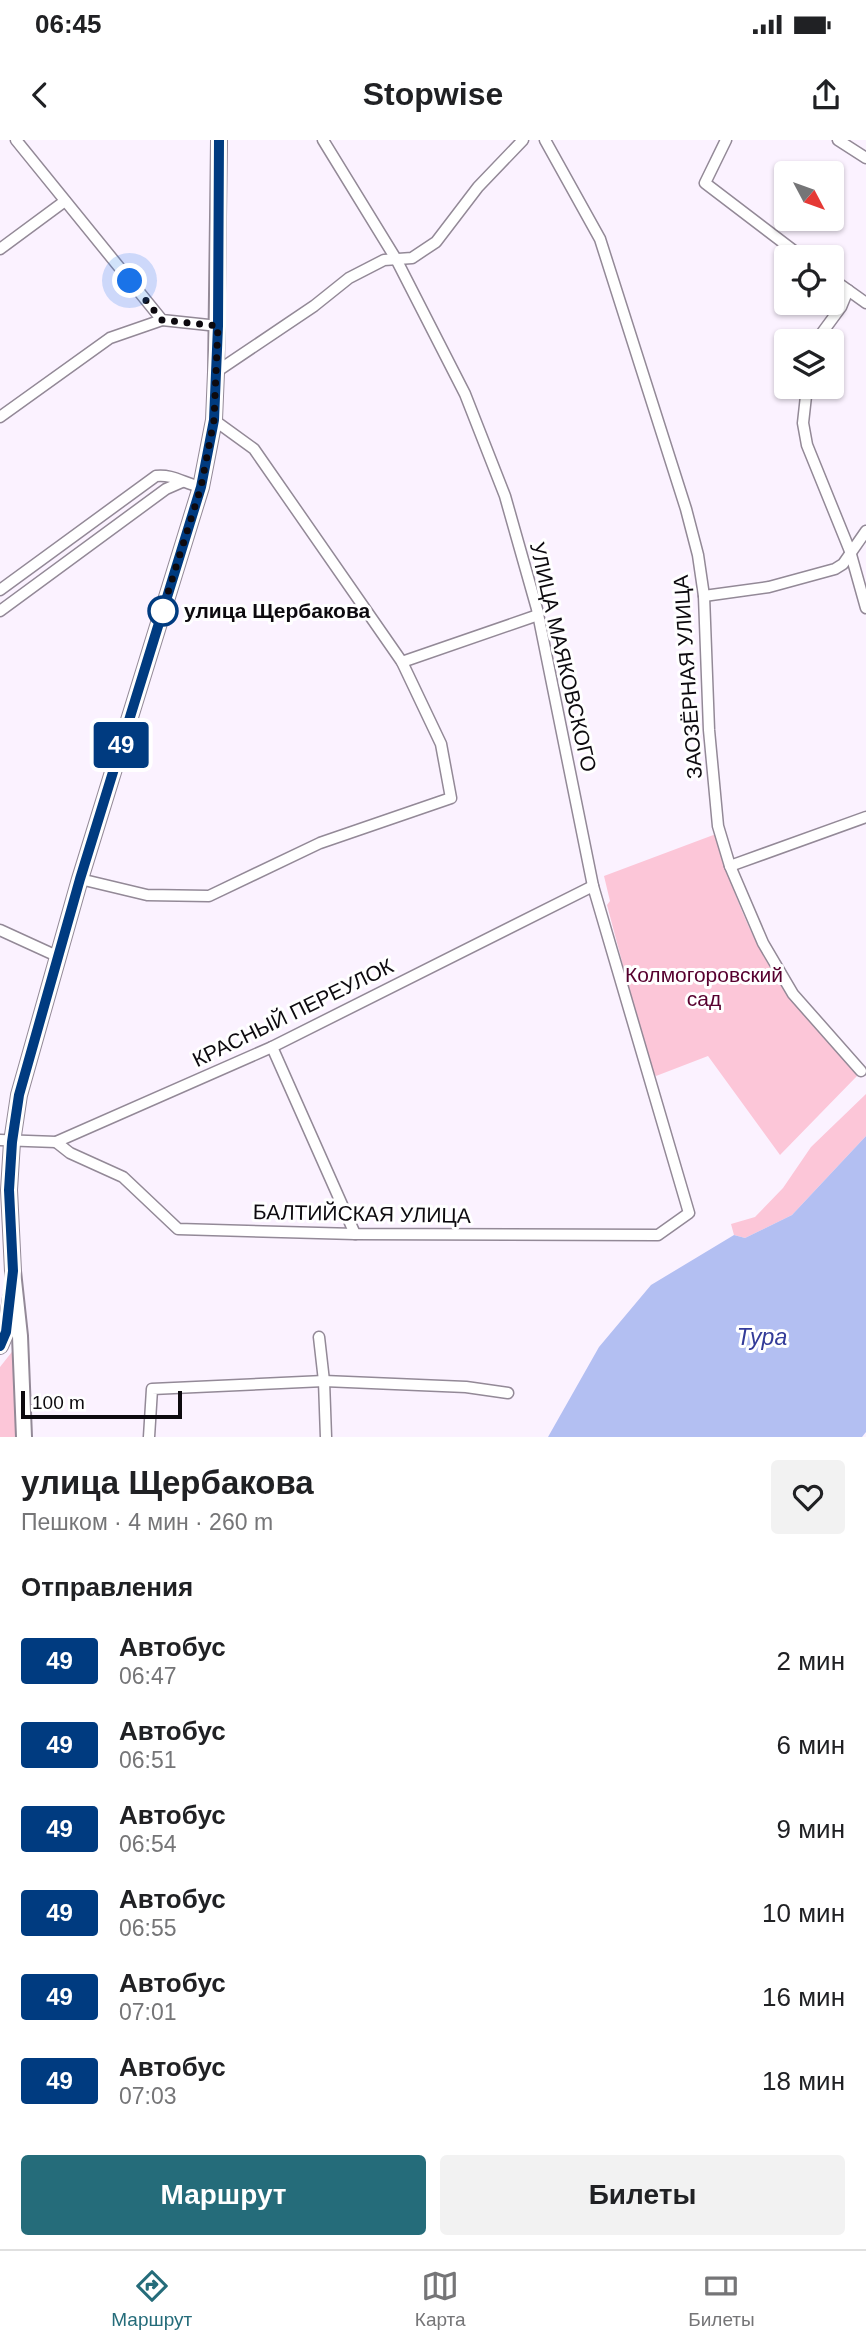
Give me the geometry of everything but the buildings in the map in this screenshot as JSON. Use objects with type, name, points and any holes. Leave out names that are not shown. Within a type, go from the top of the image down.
[{"type":"street","points":[[16,140],[162,320]]},
{"type":"street","points":[[24,1437],[19,1315],[13,1271],[6,1141],[80,879],[201,487],[214,420],[218,326],[219,140]]},
{"type":"street","name":"УЛИЦА МАЯКОВСКОГО","points":[[323,140],[396,259],[470,407],[505,496],[538,615],[593,886],[689,1213]]},
{"type":"street","points":[[216,372],[314,306],[349,278],[384,260],[412,258],[436,242],[478,187],[523,140]]},
{"type":"street","name":"ЗАОЗЁРНАЯ УЛИЦА","points":[[545,140],[600,239],[686,509],[698,555],[704,596],[710,744],[718,826],[730,866],[763,943],[793,994],[861,1072]]},
{"type":"street","points":[[726,140],[705,183],[786,245]]},
{"type":"street","points":[[838,140],[866,158]]},
{"type":"street","points":[[0,249],[65,201]]},
{"type":"street","points":[[844,287],[866,303]]},
{"type":"street","points":[[825,329],[841,307],[848,290]]},
{"type":"street","points":[[0,417],[110,338],[162,320],[218,326]]},
{"type":"street","points":[[806,399],[803,423],[807,445],[850,551],[866,608]]},
{"type":"street","points":[[80,879],[147,895],[209,896],[320,843],[451,798],[440,744],[402,662],[254,449],[214,420]]},
{"type":"street","points":[[0,590],[156,476],[168,474],[182,482],[201,487]]},
{"type":"street","points":[[0,611],[166,489],[182,482]]},
{"type":"street","points":[[704,596],[769,587],[822,574],[843,564],[866,531]]},
{"type":"street","points":[[402,662],[538,615]]},
{"type":"street","points":[[730,866],[866,817]]},
{"type":"street","name":"КРАСНЫЙ ПЕРЕУЛОК","points":[[6,1141],[56,1142],[272,1047],[593,886]]},
{"type":"street","points":[[0,930],[59,957]]},
{"type":"street","points":[[272,1047],[355,1234]]},
{"type":"street","name":"БАЛТИЙСКАЯ УЛИЦА","points":[[56,1142],[70,1153],[123,1177],[178,1229],[355,1234],[658,1235],[689,1213]]},
{"type":"street","points":[[0,1346],[6,1332],[13,1271]]},
{"type":"street","points":[[319,1337],[326,1437]]},
{"type":"street","points":[[149,1437],[152,1389],[324,1381],[466,1387],[508,1393]]},
{"type":"green space","name":"Колмогоровский сад","points":[[716,834],[737,898],[766,960],[791,998],[857,1076],[780,1155],[708,1056],[656,1076],[650,1067],[607,905],[610,901],[604,876]]},
{"type":"green space","points":[[866,1094],[866,1136],[792,1215],[745,1238],[734,1235],[731,1224],[755,1217],[783,1188],[811,1147]]},
{"type":"green space","points":[[15,1348],[19,1437],[0,1437],[0,1367]]},
{"type":"water","name":"Тура","points":[[866,1136],[866,1432],[862,1437],[548,1437],[599,1347],[651,1285],[734,1235],[745,1238],[792,1215]]},
{"type":"bus line","name":"49","points":[[0,1346],[6,1332],[13,1271],[9,1190],[19,1095],[80,879],[201,487],[214,420],[218,326],[219,140]]},
{"type":"place","name":"улица Щербакова","points":[[163,611]]},
{"type":"route","points":[[130,281],[162,320],[218,326],[214,420],[201,487],[160,618],[163,611]]}]
